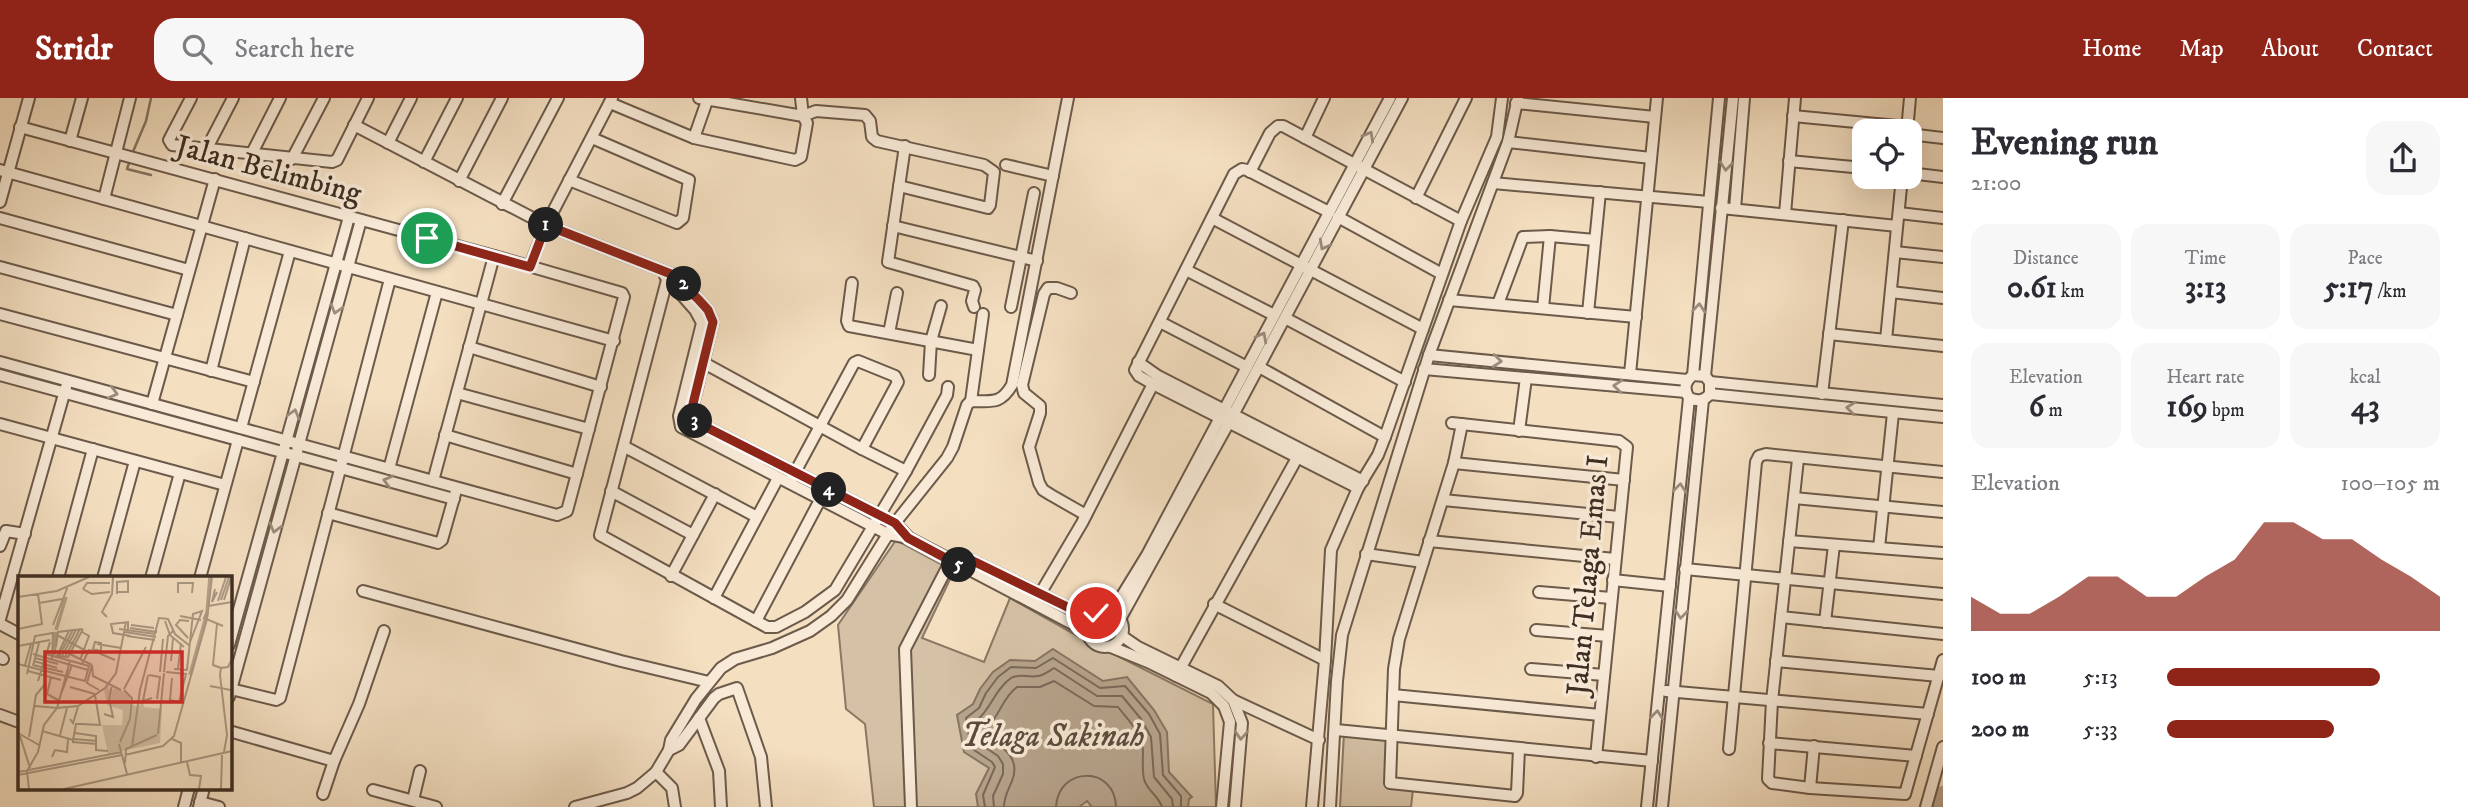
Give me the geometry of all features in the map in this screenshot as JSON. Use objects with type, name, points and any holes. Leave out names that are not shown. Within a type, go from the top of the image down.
[{"type":"street","points":[[0,202],[4,171],[29,98]]},
{"type":"street","points":[[70,141],[82,98]]},
{"type":"street","points":[[104,199],[130,98]]},
{"type":"street","points":[[191,98],[170,142],[172,145],[334,162],[368,98]]},
{"type":"street","points":[[206,150],[233,98]]},
{"type":"street","points":[[250,155],[280,98]]},
{"type":"street","points":[[292,159],[324,98]]},
{"type":"street","points":[[388,143],[411,98]]},
{"type":"street","points":[[424,162],[457,98]]},
{"type":"street","points":[[459,181],[502,98]]},
{"type":"street","points":[[502,204],[558,98]]},
{"type":"street","points":[[530,267],[546,225],[611,100],[694,138],[798,160],[801,158],[807,123],[803,116],[801,98]]},
{"type":"street","points":[[971,401],[997,401],[1012,385],[1068,98]]},
{"type":"street","points":[[1304,138],[1324,98]]},
{"type":"street","points":[[1116,616],[1306,267],[1390,98]]},
{"type":"street","points":[[1358,167],[1402,98]]},
{"type":"street","points":[[1416,198],[1466,98]]},
{"type":"street","points":[[1312,807],[1325,660],[1331,550],[1385,437],[1461,221],[1497,137],[1502,98]]},
{"type":"street","points":[[1630,374],[1657,98]]},
{"type":"street","points":[[1662,807],[1685,569],[1706,397],[1699,378],[1718,98]]},
{"type":"street","points":[[1647,807],[1687,395],[1699,378],[1732,98]]},
{"type":"street","points":[[1735,209],[1744,98]]},
{"type":"street","points":[[1785,214],[1794,98]]},
{"type":"street","points":[[1909,119],[1910,98]]},
{"type":"street","points":[[694,138],[705,99],[803,116],[816,111],[865,115],[870,121],[872,137],[877,141],[990,167],[994,172],[990,206],[986,208],[899,186]]},
{"type":"street","points":[[1331,807],[1338,664],[1342,635],[1424,369],[1508,142],[1517,101],[1655,117]]},
{"type":"street","points":[[1793,116],[1852,124]]},
{"type":"street","points":[[354,125],[502,204],[667,276],[713,322],[691,412],[692,420],[895,523],[908,538]]},
{"type":"street","points":[[1250,172],[1274,128],[1283,126],[1461,221]]},
{"type":"street","name":"Jalan Belimbing","points":[[20,127],[622,293],[624,296],[614,341]]},
{"type":"street","points":[[1922,134],[1943,138]]},
{"type":"street","points":[[569,180],[677,223],[683,218],[690,180],[592,138]]},
{"type":"street","points":[[1508,142],[1651,158]]},
{"type":"street","points":[[575,807],[627,793],[656,772],[675,733],[721,668],[735,659],[810,631],[831,616],[847,600],[895,523],[953,447],[963,411],[971,401],[978,350],[979,311],[972,301],[975,290],[973,286],[888,262],[905,146]]},
{"type":"street","points":[[1789,161],[1852,168]]},
{"type":"street","points":[[1006,165],[1053,176]]},
{"type":"street","points":[[1361,484],[1153,384],[1137,374],[1135,370],[1138,362],[1234,174],[1241,169],[1442,274]]},
{"type":"street","points":[[0,374],[340,468],[557,515],[567,511],[614,341],[4,171]]},
{"type":"street","points":[[1922,175],[1943,177]]},
{"type":"street","points":[[152,404],[215,179]]},
{"type":"street","points":[[1493,183],[1709,202]]},
{"type":"street","points":[[1886,340],[1901,189]]},
{"type":"street","points":[[1588,313],[1600,192]]},
{"type":"street","points":[[1011,307],[1034,193]]},
{"type":"street","points":[[1721,208],[1897,226]]},
{"type":"street","points":[[1899,213],[1943,218]]},
{"type":"street","points":[[0,218],[189,270]]},
{"type":"street","points":[[231,638],[336,264],[355,218]]},
{"type":"street","points":[[231,689],[348,267],[355,218]]},
{"type":"street","points":[[1212,218],[1423,329]]},
{"type":"street","points":[[1822,394],[1843,220]]},
{"type":"street","points":[[893,226],[1037,261]]},
{"type":"street","points":[[1498,304],[1523,237],[1550,236],[1595,240]]},
{"type":"street","points":[[1543,308],[1550,236]]},
{"type":"street","points":[[211,371],[245,238]]},
{"type":"street","points":[[241,428],[290,251]]},
{"type":"street","points":[[1895,252],[1943,257]]},
{"type":"street","points":[[433,481],[494,256]]},
{"type":"street","points":[[0,267],[177,315]]},
{"type":"street","points":[[1186,270],[1405,382]]},
{"type":"street","points":[[667,276],[625,447],[600,535],[767,627],[776,628],[805,612],[839,584],[906,471],[947,395],[948,387]]},
{"type":"street","points":[[231,693],[276,700],[280,698],[390,279]]},
{"type":"street","points":[[852,283],[847,324],[978,350]]},
{"type":"street","points":[[1071,292],[1057,288],[1048,289],[1044,294],[1022,385],[1024,393],[1040,406],[1029,447],[1039,483],[1043,490],[1086,515]]},
{"type":"street","points":[[389,469],[437,292]]},
{"type":"street","points":[[889,333],[897,292]]},
{"type":"street","points":[[1891,292],[1943,298]]},
{"type":"street","points":[[1449,300],[1636,317]]},
{"type":"street","points":[[929,375],[931,341],[941,306]]},
{"type":"street","points":[[699,307],[701,327],[679,416],[681,427],[888,534],[908,538],[1086,631]]},
{"type":"street","points":[[0,314],[254,382]]},
{"type":"street","points":[[1160,322],[1253,367],[1385,437]]},
{"type":"street","points":[[1829,334],[1943,346]]},
{"type":"street","points":[[469,347],[601,387]]},
{"type":"street","points":[[1429,355],[1699,378],[1822,394],[1943,405]]},
{"type":"street","points":[[714,598],[757,517],[783,481],[795,472],[853,363],[863,361],[895,376],[898,382],[862,449]]},
{"type":"street","points":[[0,362],[433,481],[455,494]]},
{"type":"street","points":[[1138,362],[1297,458],[1361,484]]},
{"type":"street","points":[[704,363],[906,471]]},
{"type":"street","points":[[1424,369],[1687,395],[1696,401],[1706,397],[1943,417]]},
{"type":"street","points":[[1519,431],[1526,378]]},
{"type":"street","points":[[18,633],[0,621],[68,381]]},
{"type":"street","points":[[1040,594],[1086,515],[1153,384]]},
{"type":"street","points":[[457,393],[589,429]]},
{"type":"street","points":[[1880,548],[1893,412]]},
{"type":"street","name":"Jalan Telaga Emas I","points":[[1454,463],[1457,423],[1626,444],[1628,450],[1596,757]]},
{"type":"street","points":[[0,424],[225,485]]},
{"type":"street","points":[[445,435],[577,474]]},
{"type":"street","points":[[201,576],[238,440]]},
{"type":"street","points":[[625,447],[757,517]]},
{"type":"street","points":[[59,576],[93,449]]},
{"type":"street","points":[[1729,749],[1757,459],[1763,454],[1943,472]]},
{"type":"street","points":[[1178,672],[1297,458]]},
{"type":"street","points":[[1798,459],[1772,701],[1768,779],[1772,783],[1810,788],[1905,794],[1943,660]]},
{"type":"street","points":[[104,576],[135,461]]},
{"type":"street","points":[[1519,749],[1515,796],[1393,784],[1390,779],[1394,669],[1399,639],[1454,463],[1624,480]]},
{"type":"street","points":[[152,576],[180,473]]},
{"type":"street","points":[[611,491],[693,535]]},
{"type":"street","points":[[328,513],[438,544],[442,540],[455,494]]},
{"type":"street","points":[[671,576],[715,494]]},
{"type":"street","points":[[1794,498],[1943,512]]},
{"type":"street","points":[[756,621],[820,500]]},
{"type":"street","points":[[1443,500],[1619,517]]},
{"type":"street","points":[[0,544],[6,531],[25,534]]},
{"type":"street","points":[[1429,541],[1615,559]]},
{"type":"street","points":[[1789,541],[1943,553]]},
{"type":"street","points":[[1825,622],[1834,545]]},
{"type":"street","points":[[1366,554],[1423,562]]},
{"type":"street","points":[[911,807],[905,649],[951,560]]},
{"type":"street","points":[[966,569],[971,560],[1090,618]]},
{"type":"street","points":[[1685,569],[1943,594]]},
{"type":"street","points":[[1613,580],[1670,586]]},
{"type":"street","points":[[363,591],[709,682]]},
{"type":"street","points":[[1539,592],[1611,598]]},
{"type":"street","points":[[1214,604],[1325,660]]},
{"type":"street","points":[[1111,647],[1122,636],[1123,624],[1116,616],[1100,612],[1090,618],[1086,631],[1097,646],[1111,647],[1218,686],[1242,723],[1235,807]]},
{"type":"street","points":[[1781,617],[1943,634]]},
{"type":"street","points":[[1536,630],[1608,636]]},
{"type":"street","points":[[323,794],[359,704],[384,631]]},
{"type":"street","points":[[1122,636],[1178,672]]},
{"type":"street","points":[[1776,661],[1939,676]]},
{"type":"street","points":[[1531,669],[1604,675]]},
{"type":"street","points":[[669,750],[679,745],[719,694],[734,688],[739,690],[761,757],[766,807]]},
{"type":"street","points":[[1659,691],[1928,714]]},
{"type":"street","points":[[1393,695],[1600,715]]},
{"type":"street","points":[[1229,703],[1319,740]]},
{"type":"street","points":[[1222,807],[1230,722],[1229,703]]},
{"type":"street","points":[[0,715],[18,722]]},
{"type":"street","points":[[699,718],[719,771],[721,807]]},
{"type":"street","points":[[1336,730],[1652,761]]},
{"type":"street","points":[[231,733],[334,761]]},
{"type":"street","points":[[1769,743],[1916,756]]},
{"type":"street","points":[[1810,788],[1814,746]]},
{"type":"street","points":[[1926,807],[1943,747]]},
{"type":"street","points":[[413,800],[421,771]]},
{"type":"street","points":[[656,772],[672,788],[675,807]]},
{"type":"street","points":[[184,807],[188,790]]},
{"type":"street","points":[[373,790],[436,807]]},
{"type":"street","points":[[200,805],[219,807]]},
{"type":"shaded area","points":[[896,540],[954,571],[922,638],[984,662],[1010,598],[1076,635],[1213,704],[1216,807],[874,807],[865,724],[846,709],[838,625]]},
{"type":"shaded area","points":[[1344,733],[1391,740],[1386,786],[1413,789],[1411,807],[1340,807]]},
{"type":"water","name":"Telaga Sakinah","points":[[1053,649],[1103,681],[1127,677],[1154,710],[1167,732],[1169,772],[1192,797],[1188,807],[1092,807],[1087,801],[1079,807],[978,807],[976,794],[989,768],[964,752],[957,715],[973,704],[993,672],[1010,660],[1035,661]]},
{"type":"waterway","points":[[132,154],[146,121],[151,98]]},
{"type":"waterway","points":[[130,160],[127,169],[151,175]]},
{"type":"waterway","points":[[1940,807],[1943,795]]},
{"type":"route","points":[[427,238],[530,267],[546,225],[671,274],[708,310],[713,322],[691,412],[692,420],[895,523],[908,538],[966,569],[971,560],[1090,618],[1096,613]]}]
